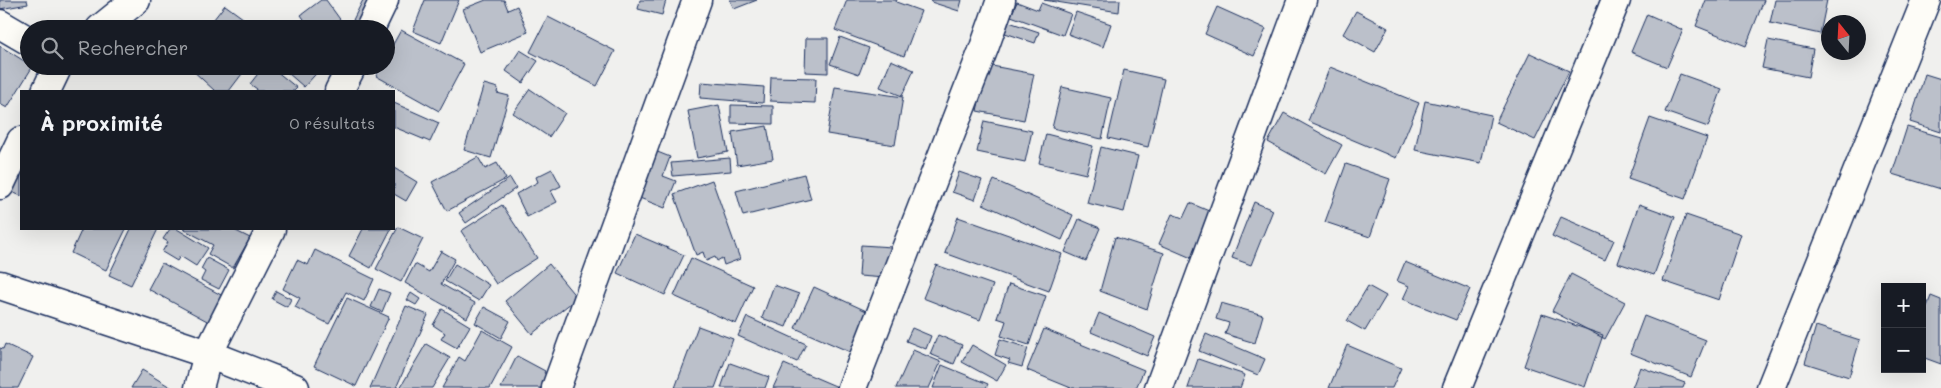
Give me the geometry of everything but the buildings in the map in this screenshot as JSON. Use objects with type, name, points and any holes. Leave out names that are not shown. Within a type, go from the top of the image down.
[{"type":"street","points":[[111,20],[136,0]]},
{"type":"street","points":[[374,20],[384,0]]},
{"type":"street","points":[[556,388],[697,0]]},
{"type":"street","points":[[852,388],[1001,0]]},
{"type":"street","points":[[1158,388],[1302,0]]},
{"type":"street","points":[[1458,388],[1616,0]]},
{"type":"street","points":[[1770,388],[1926,0]]},
{"type":"street","points":[[0,24],[20,36]]},
{"type":"street","points":[[46,90],[54,75]]},
{"type":"street","points":[[340,90],[347,75]]},
{"type":"street","points":[[0,185],[20,143]]},
{"type":"street","points":[[199,388],[208,354],[270,230]]},
{"type":"street","points":[[0,285],[208,354],[294,388]]}]
